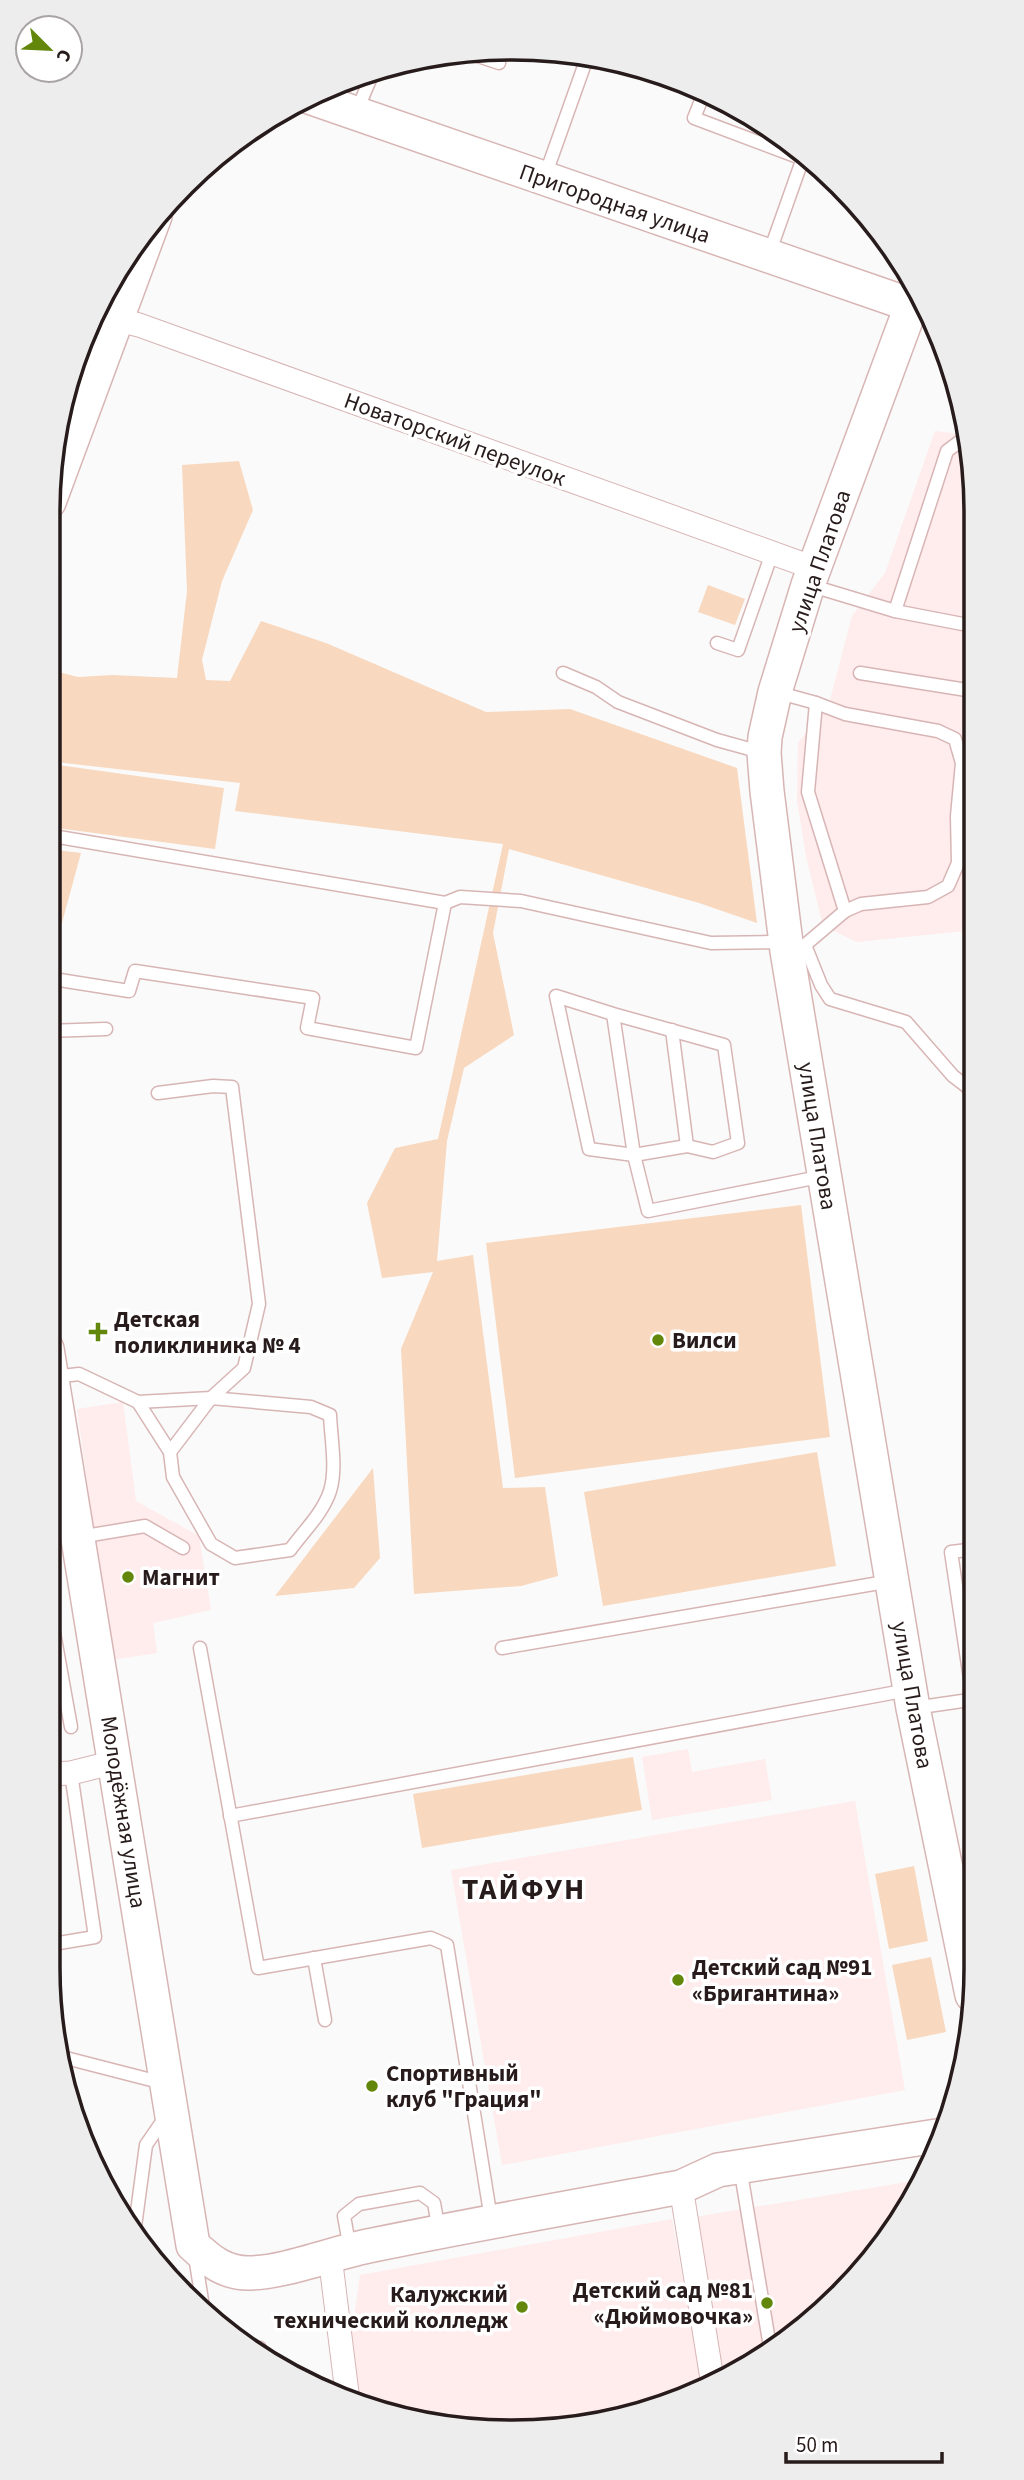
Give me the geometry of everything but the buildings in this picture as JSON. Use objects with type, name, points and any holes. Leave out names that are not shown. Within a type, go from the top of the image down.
[{"type":"street","name":"Пригородная улица","points":[[322,101],[768,256],[912,300]]},
{"type":"street","points":[[62,458],[106,316],[123,281]]},
{"type":"street","name":"улица Платова","points":[[915,307],[811,577],[775,692],[764,753],[796,948],[824,1176],[912,1698],[964,1956]]},
{"type":"street","name":"Новаторский переулок","points":[[106,316],[772,553],[811,577]]},
{"type":"street","name":"Молодёжная улица","points":[[60,1445],[79,1537],[170,2095],[205,2255]]},
{"type":"street","points":[[60,1773],[115,1762]]},
{"type":"street","points":[[205,2255],[230,2271],[264,2272],[439,2231],[681,2187],[718,2170],[932,2136]]},
{"type":"street","points":[[681,2187],[711,2374]]},
{"type":"street","points":[[340,2253],[347,2389]]},
{"type":"lane","points":[[490,60],[499,63]]},
{"type":"lane","points":[[544,179],[584,65]]},
{"type":"lane","points":[[356,113],[368,84]]},
{"type":"lane","points":[[701,101],[694,118],[786,152]]},
{"type":"lane","points":[[768,256],[804,167]]},
{"type":"lane","points":[[895,611],[947,451],[959,442]]},
{"type":"lane","points":[[717,643],[738,650],[772,553]]},
{"type":"lane","points":[[811,577],[895,611],[964,624]]},
{"type":"lane","points":[[563,673],[596,687],[618,702],[717,740],[764,753]]},
{"type":"lane","points":[[860,673],[964,690]]},
{"type":"lane","points":[[775,692],[845,714],[938,731],[956,739],[962,763],[957,816],[958,863],[948,887],[928,897],[861,904],[845,911],[796,948]]},
{"type":"lane","points":[[816,703],[808,792],[845,911]]},
{"type":"lane","points":[[60,837],[445,903],[460,897],[521,901],[711,943],[772,942],[796,948],[830,999],[906,1022],[953,1076],[964,1084]]},
{"type":"lane","points":[[60,980],[129,990],[135,971],[313,998],[307,1028],[416,1048],[445,903]]},
{"type":"lane","points":[[556,996],[614,1014],[724,1045],[738,1143],[713,1152],[687,1146],[634,1156],[589,1149],[556,996]]},
{"type":"lane","points":[[614,1014],[634,1156],[648,1211],[824,1176]]},
{"type":"lane","points":[[60,1031],[106,1029]]},
{"type":"lane","points":[[672,1030],[687,1146]]},
{"type":"lane","points":[[158,1093],[214,1086],[232,1087],[259,1304],[244,1368],[211,1398],[170,1452]]},
{"type":"lane","points":[[60,1367],[138,1402],[211,1398],[312,1407],[330,1415],[333,1464],[330,1491],[318,1513],[290,1550],[235,1558],[211,1544],[173,1477],[170,1452],[138,1402]]},
{"type":"lane","points":[[79,1537],[145,1526],[183,1548]]},
{"type":"lane","points":[[964,1550],[951,1552],[964,1632]]},
{"type":"lane","points":[[502,1648],[892,1581]]},
{"type":"lane","points":[[200,1648],[258,1968],[431,1938],[447,1945],[492,2223]]},
{"type":"lane","points":[[60,1666],[71,1727]]},
{"type":"lane","points":[[230,1816],[912,1698],[964,1699]]},
{"type":"lane","points":[[60,1943],[95,1937],[71,1773]]},
{"type":"lane","points":[[314,1958],[325,2020]]},
{"type":"lane","points":[[69,2059],[170,2095],[146,2145],[136,2219]]},
{"type":"lane","points":[[740,2166],[769,2340]]},
{"type":"lane","points":[[203,2298],[205,2255]]},
{"type":"shaded area","points":[[935,431],[958,434],[964,482],[964,931],[857,942],[823,926],[806,856],[797,800],[798,743],[829,704],[852,616],[885,573]]},
{"type":"shaded area","points":[[239,461],[253,510],[222,581],[202,660],[206,680],[230,681],[261,621],[326,643],[486,712],[570,709],[737,768],[757,923],[699,903],[509,849],[493,933],[514,1035],[464,1068],[447,1141],[437,1261],[473,1255],[503,1488],[545,1487],[558,1576],[521,1586],[414,1594],[401,1349],[433,1272],[382,1278],[367,1203],[395,1148],[438,1139],[503,844],[235,811],[240,783],[60,762],[60,672],[78,677],[112,675],[177,678],[187,591],[182,465]]},
{"type":"shaded area","points":[[708,585],[745,599],[735,625],[698,612]]},
{"type":"shaded area","points":[[60,765],[224,788],[215,849],[60,828]]},
{"type":"shaded area","points":[[60,851],[81,853],[60,930]]},
{"type":"shaded area","name":"Вилси","points":[[801,1205],[830,1437],[515,1478],[486,1243]]},
{"type":"shaded area","points":[[123,1402],[136,1501],[199,1536],[211,1610],[153,1623],[157,1653],[112,1660],[77,1409]]},
{"type":"shaded area","points":[[817,1452],[836,1566],[603,1606],[584,1492]]},
{"type":"shaded area","points":[[373,1468],[380,1558],[354,1588],[275,1596]]},
{"type":"shaded area","points":[[688,1749],[692,1772],[765,1759],[772,1800],[652,1820],[642,1757]]},
{"type":"shaded area","points":[[633,1757],[642,1810],[422,1848],[413,1794]]},
{"type":"shaded area","name":"Детский сад №91 «Бригантина»","points":[[855,1801],[905,2090],[502,2165],[451,1870]]},
{"type":"shaded area","points":[[914,1866],[928,1941],[889,1949],[875,1874]]},
{"type":"shaded area","points":[[931,1957],[946,2032],[907,2040],[892,1965]]},
{"type":"shaded area","name":"Детский сад №81 «Дюймовочка»","points":[[911,2181],[871,2243],[832,2288],[787,2327],[720,2370],[695,2217]]},
{"type":"shaded area","name":"Калужский технический колледж","points":[[672,2219],[701,2379],[629,2405],[542,2420],[482,2420],[395,2405],[360,2393],[351,2339],[360,2275]]},
{"type":"place","name":"Детская поликлиника № 4","points":[[98,1332]]},
{"type":"place","name":"Вилси","points":[[658,1340]]},
{"type":"place","name":"Магнит","points":[[128,1577]]},
{"type":"place","name":"Детский сад №91 «Бригантина»","points":[[678,1980]]},
{"type":"place","name":"Спортивный клуб \"Грация\"","points":[[372,2086]]},
{"type":"place","name":"Детский сад №81 «Дюймовочка»","points":[[767,2303]]},
{"type":"place","name":"Калужский технический колледж","points":[[522,2307]]},
{"type":"district","name":"ТАЙФУН","points":[[524,1889]]}]
